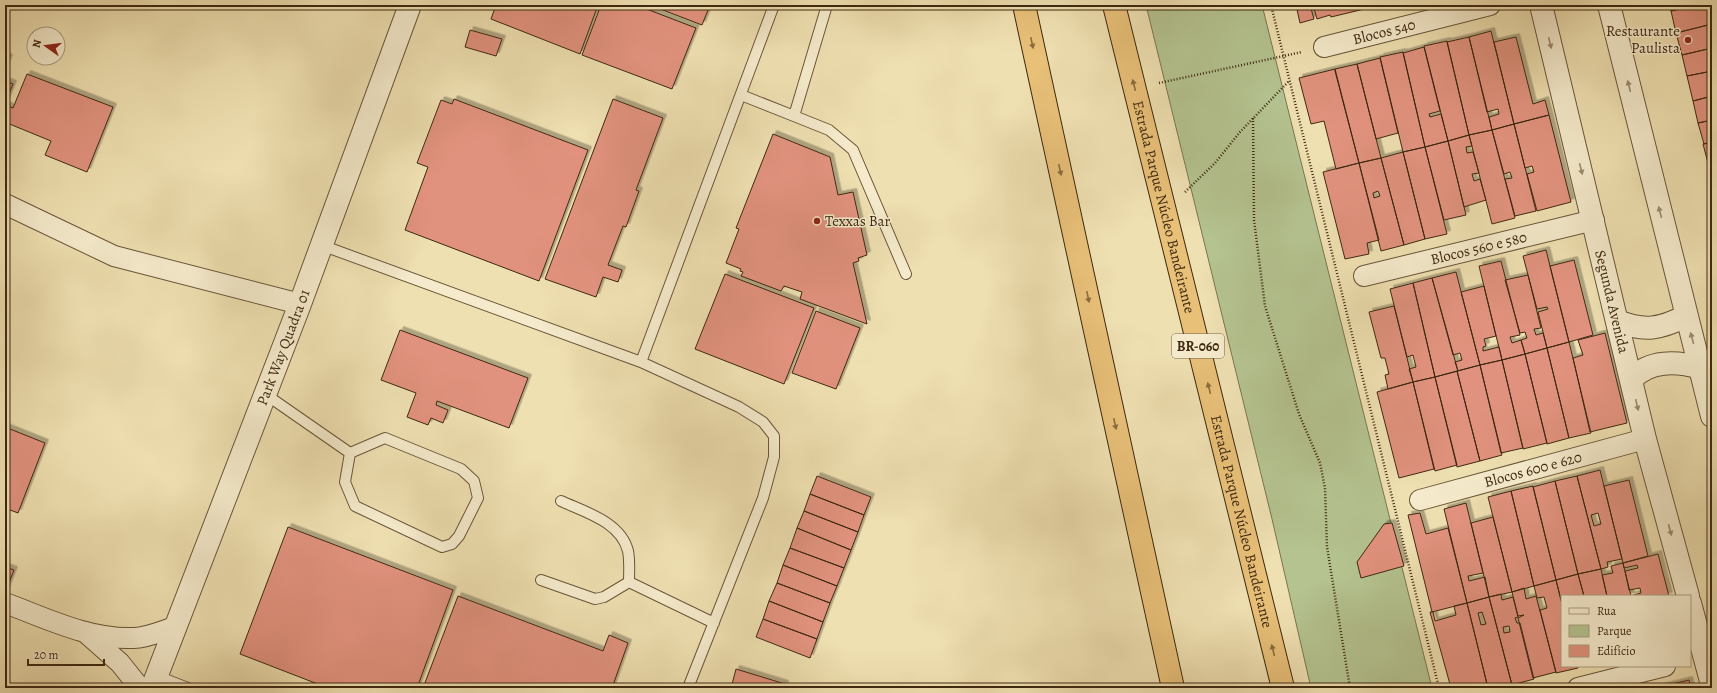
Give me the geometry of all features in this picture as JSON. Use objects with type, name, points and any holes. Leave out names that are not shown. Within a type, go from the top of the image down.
[{"type":"highway","points":[[1024,5],[1173,688]]},
{"type":"highway","name":"Estrada Parque Núcleo Bandeirante","points":[[1114,5],[1283,688]]},
{"type":"street","name":"Park Way Quadra 01","points":[[150,684],[175,627],[300,304],[410,5]]},
{"type":"street","name":"Blocos 540","points":[[1324,47],[1490,5]]},
{"type":"street","name":"Segunda Avenida","points":[[1541,5],[1594,220],[1645,439],[1688,595]]},
{"type":"street","points":[[1609,5],[1712,416]]},
{"type":"street","points":[[5,204],[114,256],[300,304]]},
{"type":"street","name":"Blocos 560 e 580","points":[[1364,276],[1594,220]]},
{"type":"street","points":[[1617,321],[1632,327],[1647,328],[1670,324],[1686,316]]},
{"type":"street","points":[[1632,380],[1638,372],[1674,362],[1700,368]]},
{"type":"street","name":"Blocos 600 e 620","points":[[1420,500],[1645,439]]},
{"type":"street","points":[[5,603],[85,632],[135,638],[175,627]]},
{"type":"street","points":[[1691,611],[1697,658],[1712,685]]},
{"type":"street","points":[[85,632],[120,663],[150,684]]},
{"type":"street","points":[[1578,688],[1661,667]]},
{"type":"lane","points":[[640,362],[774,5]]},
{"type":"lane","points":[[794,116],[827,5]]},
{"type":"lane","points":[[741,95],[829,130],[853,150],[906,274]]},
{"type":"lane","points":[[321,244],[640,362],[739,407],[764,422],[774,436],[774,457],[763,498],[688,688]]},
{"type":"lane","points":[[265,394],[350,453]]},
{"type":"lane","points":[[385,438],[461,469],[474,481],[478,498],[460,536],[452,544],[442,548],[355,506],[345,482],[350,453],[385,438]]},
{"type":"lane","points":[[561,501],[600,518],[620,534],[628,551],[630,582]]},
{"type":"lane","points":[[541,580],[594,598],[604,597],[630,582]]},
{"type":"lane","points":[[630,582],[714,623]]},
{"type":"lane","points":[[150,684],[188,688]]},
{"type":"path","points":[[1270,5],[1439,688]]},
{"type":"path","points":[[1158,84],[1324,47]]},
{"type":"path","points":[[1184,192],[1214,163],[1253,118],[1289,81]]},
{"type":"path","points":[[1253,118],[1254,220],[1265,306],[1299,414],[1320,463],[1325,488],[1327,547],[1350,688]]},
{"type":"green space","points":[[1146,5],[1262,5],[1432,688],[1311,688],[1272,519]]},
{"type":"building","points":[[496,5],[598,5],[580,54],[491,19]]},
{"type":"building","points":[[601,5],[636,5],[696,28],[672,89],[582,55]]},
{"type":"building","points":[[650,5],[710,5],[702,25]]},
{"type":"building","points":[[1296,5],[1310,5],[1314,19],[1300,23]]},
{"type":"building","points":[[1313,5],[1381,5],[1317,19]]},
{"type":"building","points":[[1670,5],[1696,5],[1671,11]]},
{"type":"building","points":[[1696,5],[1712,5],[1712,24],[1676,33],[1671,11]]},
{"type":"building","points":[[1712,24],[1712,48],[1682,55],[1676,33]]},
{"type":"building","points":[[470,30],[502,39],[496,56],[465,47]]},
{"type":"building","points":[[1491,31],[1514,124],[1492,130],[1489,117],[1499,114],[1498,109],[1487,112],[1469,37]]},
{"type":"building","points":[[1469,37],[1492,130],[1469,135],[1447,42]]},
{"type":"building","points":[[1516,37],[1533,104],[1545,100],[1549,115],[1514,124],[1494,42]]},
{"type":"building","points":[[1447,41],[1469,135],[1448,141],[1424,46]]},
{"type":"building","points":[[1424,47],[1440,111],[1429,114],[1430,117],[1441,114],[1448,141],[1425,147],[1403,53]]},
{"type":"building","points":[[1712,48],[1712,71],[1687,76],[1682,55]]},
{"type":"building","points":[[1403,52],[1425,147],[1403,152],[1380,57]]},
{"type":"building","points":[[5,56],[9,58],[5,68]]},
{"type":"building","points":[[1380,58],[1398,133],[1376,139],[1357,64]]},
{"type":"building","points":[[1357,64],[1381,158],[1359,163],[1335,71],[1335,69]]},
{"type":"building","points":[[1335,69],[1359,163],[1336,169],[1324,121],[1311,124],[1299,78]]},
{"type":"building","points":[[1712,71],[1712,96],[1693,101],[1687,76]]},
{"type":"building","points":[[27,74],[113,107],[87,172],[45,155],[51,141],[7,123],[9,118],[5,116],[5,105],[13,108]]},
{"type":"building","points":[[5,81],[13,84],[5,104]]},
{"type":"building","points":[[1712,96],[1712,120],[1698,123],[1693,101]]},
{"type":"building","points":[[454,99],[588,150],[539,281],[405,230],[428,167],[417,163],[441,100],[452,104]]},
{"type":"building","points":[[613,99],[663,118],[636,190],[639,191],[626,227],[623,226],[608,265],[622,270],[618,282],[603,277],[596,297],[545,279]]},
{"type":"building","points":[[1549,115],[1571,202],[1537,211],[1527,174],[1534,172],[1532,166],[1525,168],[1514,124]]},
{"type":"building","points":[[1712,120],[1712,142],[1704,144],[1698,123]]},
{"type":"building","points":[[1514,124],[1536,211],[1515,216],[1505,179],[1512,178],[1510,172],[1504,174],[1492,130]]},
{"type":"building","points":[[1492,130],[1515,218],[1492,224],[1469,135]]},
{"type":"building","points":[[773,134],[830,157],[838,195],[853,192],[867,255],[858,258],[859,261],[853,263],[867,324],[800,299],[802,292],[784,286],[781,291],[741,276],[743,272],[740,271],[741,269],[726,263],[739,229],[736,228]]},
{"type":"building","points":[[1469,135],[1472,146],[1466,147],[1467,153],[1473,152],[1479,173],[1472,174],[1474,181],[1480,179],[1486,200],[1464,207],[1448,141]]},
{"type":"building","points":[[1448,141],[1466,215],[1444,220],[1425,147]]},
{"type":"building","points":[[1712,142],[1712,166],[1709,167],[1703,144]]},
{"type":"building","points":[[1425,147],[1447,234],[1425,239],[1403,152]]},
{"type":"building","points":[[1403,152],[1425,239],[1404,245],[1381,158]]},
{"type":"building","points":[[1381,158],[1404,245],[1381,251],[1359,163]],"holes":[[[1378,191],[1380,196],[1374,198],[1373,193]]]},
{"type":"building","points":[[1359,163],[1379,240],[1367,243],[1369,254],[1345,259],[1323,172]]},
{"type":"building","points":[[1546,250],[1569,342],[1547,348],[1538,312],[1548,309],[1547,307],[1537,309],[1523,256]]},
{"type":"building","points":[[1574,260],[1593,335],[1569,342],[1550,266]]},
{"type":"building","points":[[1501,261],[1520,335],[1510,337],[1512,343],[1521,340],[1525,354],[1502,360],[1479,266]]},
{"type":"building","points":[[1456,272],[1480,365],[1458,371],[1455,362],[1462,360],[1460,353],[1453,355],[1432,278]]},
{"type":"building","points":[[725,274],[814,308],[784,384],[695,349]]},
{"type":"building","points":[[1528,275],[1541,328],[1534,329],[1536,335],[1543,333],[1547,348],[1525,354],[1521,340],[1527,338],[1525,332],[1520,333],[1505,280]]},
{"type":"building","points":[[1432,278],[1458,371],[1435,377],[1413,283]]},
{"type":"building","points":[[1413,283],[1435,377],[1413,382],[1409,369],[1416,367],[1413,355],[1407,357],[1390,289]]},
{"type":"building","points":[[1484,286],[1496,336],[1484,339],[1486,346],[1483,347],[1483,351],[1499,347],[1502,360],[1480,365],[1461,292]]},
{"type":"building","points":[[1394,306],[1413,382],[1388,389],[1385,375],[1389,374],[1385,358],[1381,358],[1369,312]]},
{"type":"building","points":[[816,311],[860,328],[836,389],[792,373]]},
{"type":"building","points":[[400,330],[528,378],[509,428],[437,401],[436,405],[448,410],[443,423],[431,418],[428,425],[407,417],[416,393],[381,380]]},
{"type":"building","points":[[1605,333],[1627,423],[1590,432],[1573,358],[1583,355],[1578,340]]},
{"type":"building","points":[[1569,342],[1591,433],[1569,438],[1547,348]]},
{"type":"building","points":[[1547,348],[1569,438],[1547,444],[1525,354]]},
{"type":"building","points":[[1525,354],[1547,443],[1523,449],[1502,360]]},
{"type":"building","points":[[1502,360],[1523,448],[1501,453],[1480,365]]},
{"type":"building","points":[[1480,365],[1502,455],[1480,461],[1457,371]]},
{"type":"building","points":[[1457,371],[1480,461],[1457,467],[1435,377]]},
{"type":"building","points":[[1435,377],[1457,465],[1435,471],[1413,382]]},
{"type":"building","points":[[1413,382],[1434,469],[1399,478],[1377,392]]},
{"type":"building","points":[[5,427],[45,443],[18,513],[5,508]]},
{"type":"building","points":[[1600,470],[1622,559],[1607,562],[1608,567],[1601,569],[1577,476]],"holes":[[[1598,513],[1601,524],[1594,526],[1591,515]]]},
{"type":"building","points":[[817,476],[871,497],[864,515],[810,494]]},
{"type":"building","points":[[1577,476],[1601,569],[1578,574],[1555,481]]},
{"type":"building","points":[[1629,480],[1648,556],[1623,563],[1604,486]]},
{"type":"building","points":[[1555,481],[1578,574],[1556,580],[1533,487]]},
{"type":"building","points":[[1533,486],[1556,580],[1534,586],[1511,491]]},
{"type":"building","points":[[1511,491],[1534,586],[1512,592],[1488,497]]},
{"type":"building","points":[[810,494],[864,515],[858,532],[804,511]]},
{"type":"building","points":[[1466,503],[1483,573],[1468,576],[1469,581],[1485,577],[1489,597],[1467,603],[1444,509]]},
{"type":"building","points":[[804,511],[858,532],[851,550],[797,528]]},
{"type":"building","points":[[1420,513],[1426,534],[1448,528],[1467,603],[1432,612],[1408,515]]},
{"type":"building","points":[[1493,517],[1512,592],[1489,597],[1471,523]]},
{"type":"building","points":[[1392,523],[1404,566],[1361,578],[1357,562],[1384,524]]},
{"type":"building","points":[[288,527],[453,590],[417,688],[328,688],[240,654]]},
{"type":"building","points":[[797,528],[851,550],[844,568],[790,548]]},
{"type":"building","points":[[790,548],[844,568],[837,586],[783,565]]},
{"type":"building","points":[[1658,554],[1669,595],[1634,595],[1641,593],[1640,588],[1629,590],[1625,571],[1638,568],[1637,565],[1624,568],[1623,563]]},
{"type":"building","points":[[1623,563],[1631,595],[1607,595],[1602,575],[1613,573],[1611,566]]},
{"type":"building","points":[[783,565],[837,586],[830,603],[777,583]]},
{"type":"building","points":[[5,567],[14,570],[5,593]]},
{"type":"building","points":[[1601,569],[1607,595],[1584,595],[1578,574]]},
{"type":"building","points":[[1578,574],[1584,595],[1561,595],[1561,600],[1556,580]]},
{"type":"building","points":[[1556,580],[1561,600],[1561,667],[1578,668],[1556,673],[1540,610],[1547,608],[1544,597],[1537,598],[1534,586]]},
{"type":"building","points":[[777,583],[830,603],[823,622],[769,601]]},
{"type":"building","points":[[1524,588],[1526,599],[1536,596],[1556,672],[1533,678],[1518,618],[1524,615],[1518,616],[1512,592]]},
{"type":"building","points":[[1501,594],[1502,600],[1513,597],[1518,617],[1515,618],[1517,623],[1520,623],[1534,679],[1512,685],[1489,597]],"holes":[[[1509,626],[1510,632],[1504,633],[1503,627]]]},
{"type":"building","points":[[458,596],[603,651],[609,635],[628,643],[612,688],[423,688]]},
{"type":"building","points":[[1489,597],[1512,685],[1500,688],[1488,688],[1467,603]],"holes":[[[1482,612],[1486,624],[1481,625],[1478,613]]]},
{"type":"building","points":[[769,601],[823,622],[817,639],[763,619]]},
{"type":"building","points":[[1467,603],[1488,688],[1451,688],[1430,612],[1433,612],[1435,621],[1456,615],[1454,606]]},
{"type":"building","points":[[763,619],[817,639],[810,658],[756,637]]},
{"type":"building","points":[[736,669],[785,684],[784,688],[731,688]]},
{"type":"building","points":[[1689,680],[1691,688],[1656,688]]},
{"type":"place","name":"Restaurante Paulista","points":[[1688,40]]},
{"type":"place","name":"Texxas Bar","points":[[817,221]]}]
